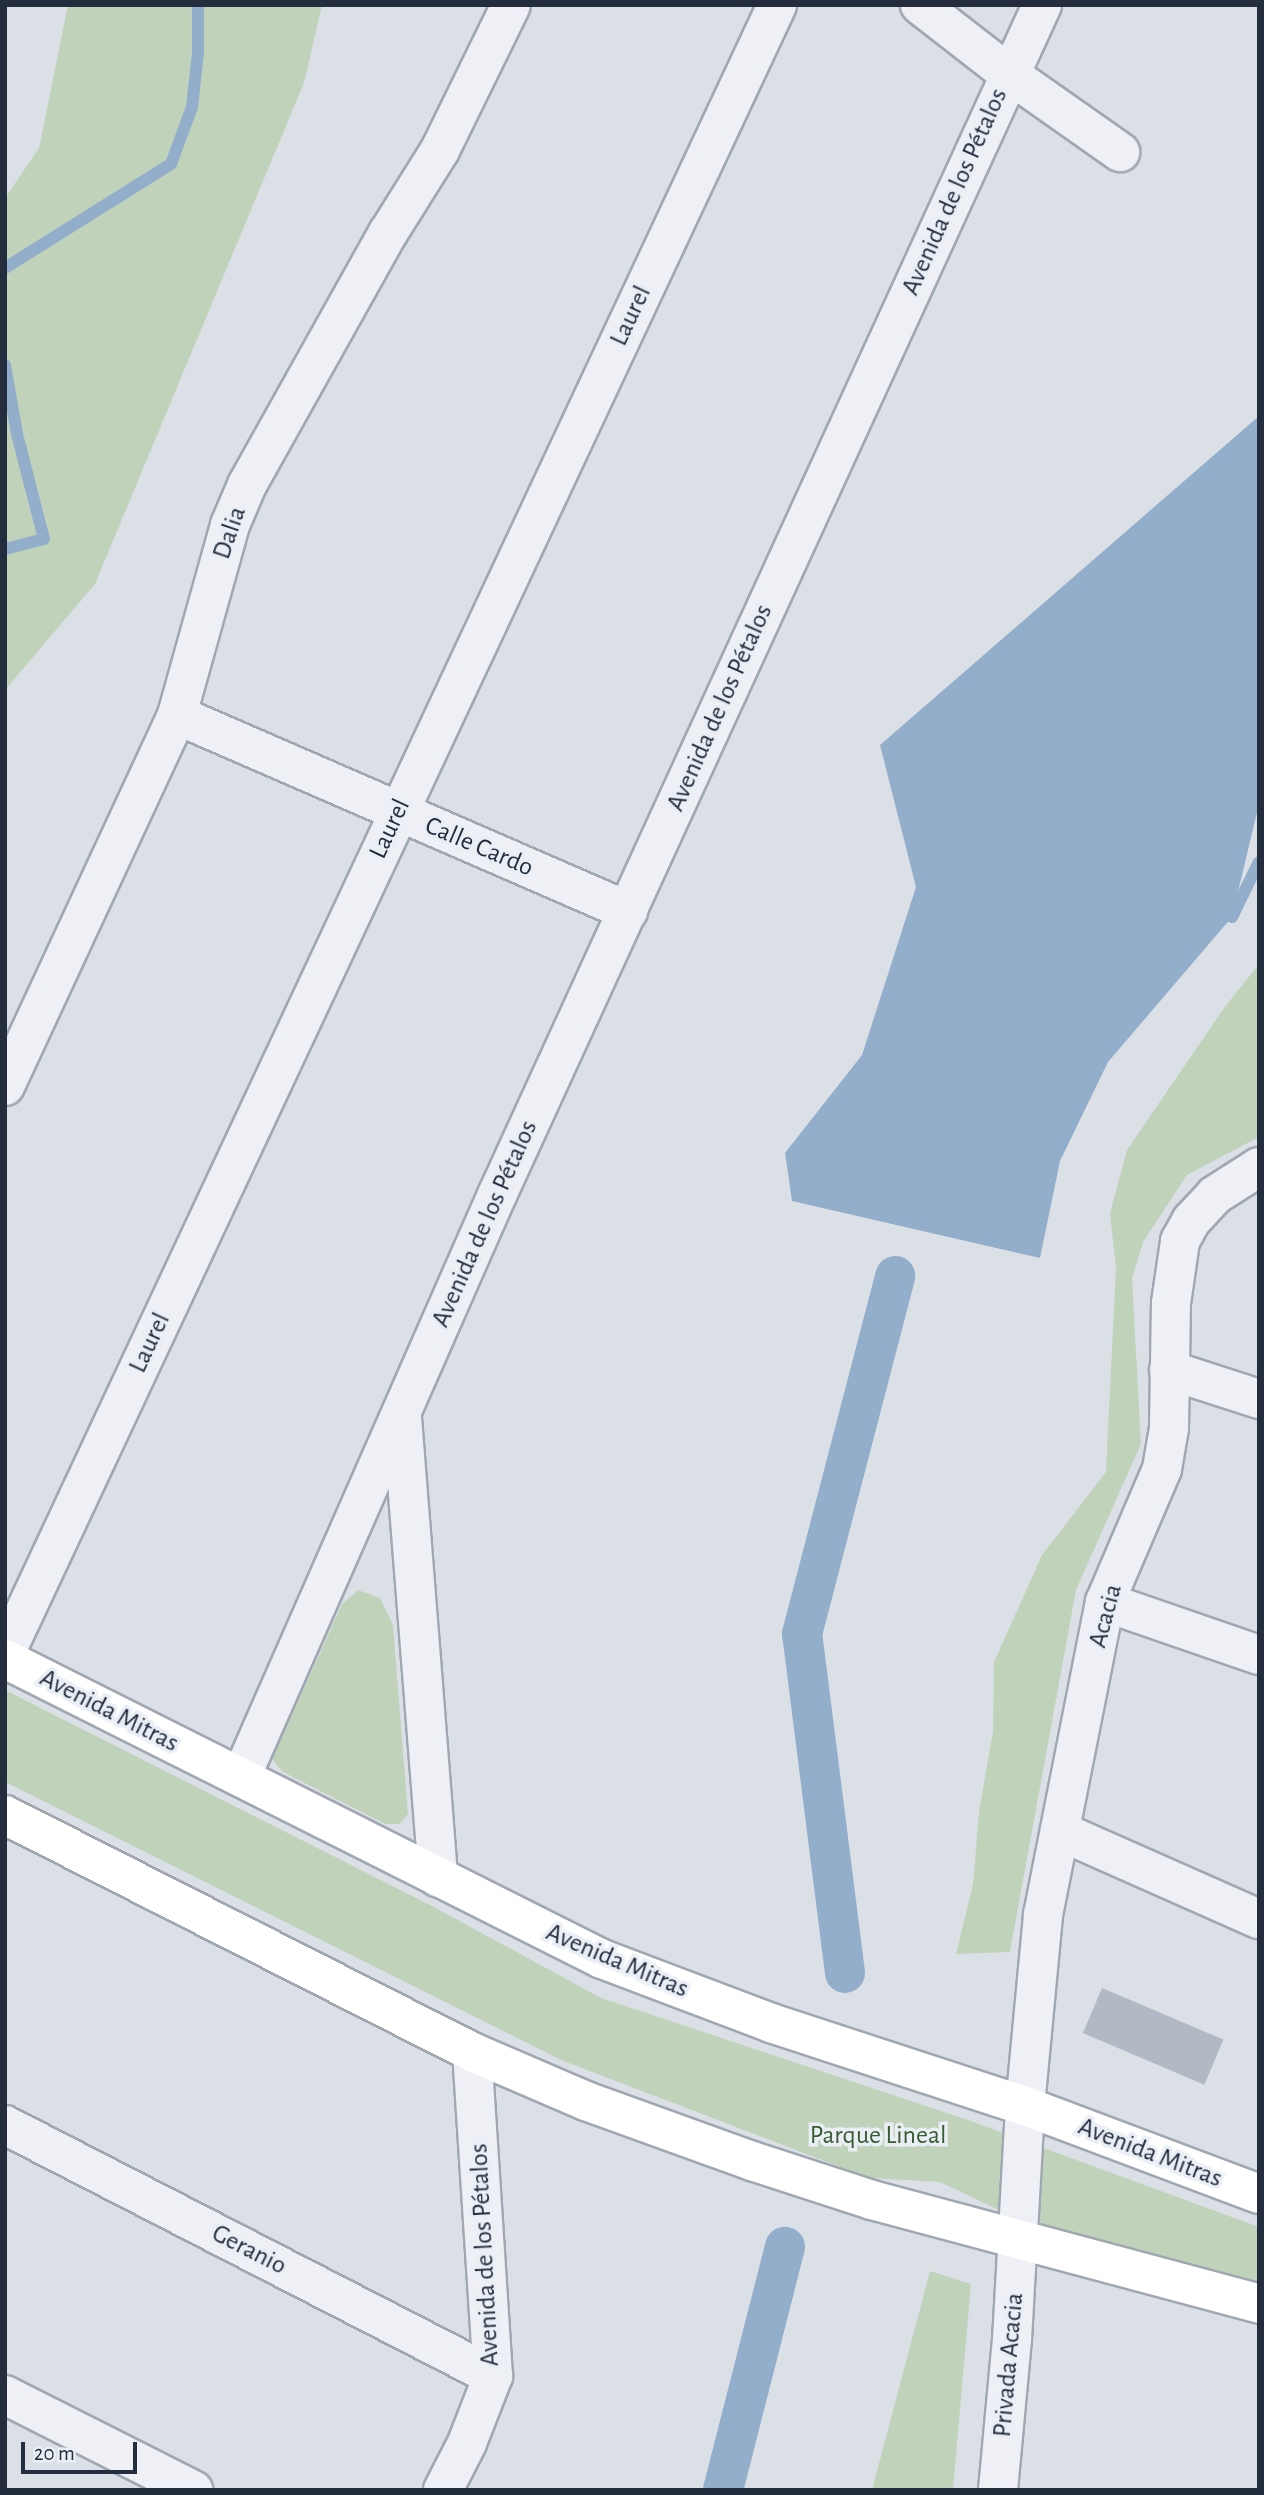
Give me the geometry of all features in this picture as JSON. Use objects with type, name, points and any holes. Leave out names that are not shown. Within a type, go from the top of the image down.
[{"type":"street","name":"Dalia","points":[[5,1086],[177,715],[230,526],[247,485],[388,233],[440,150],[511,5]]},
{"type":"street","name":"Laurel","points":[[5,1657],[777,5]]},
{"type":"street","points":[[920,5],[1009,74],[1120,152]]},
{"type":"street","name":"Avenida de los Pétalos","points":[[241,1777],[497,1195],[1042,5]]},
{"type":"street","name":"Calle Cardo","points":[[177,715],[628,911]]},
{"type":"street","name":"Acacia","points":[[1026,2106],[1039,1942],[1105,1602],[1162,1469],[1169,1428],[1171,1303],[1180,1241],[1191,1221],[1215,1195],[1259,1167]]},
{"type":"street","points":[[1169,1370],[1259,1399]]},
{"type":"street","name":"Avenida de los Pétalos","points":[[401,1412],[438,1878]]},
{"type":"street","points":[[1105,1602],[1259,1655]]},
{"type":"street","name":"Avenida Mitras","points":[[5,1657],[438,1878],[615,1964],[771,2024],[1026,2106],[1259,2194]]},
{"type":"street","points":[[5,1815],[472,2052],[586,2101],[751,2161],[872,2200],[1259,2305]]},
{"type":"street","points":[[1060,1831],[1259,1919]]},
{"type":"street","name":"Avenida de los Pétalos","points":[[443,2490],[467,2443],[493,2376],[472,2052]]},
{"type":"street","name":"Privada Acacia","points":[[998,2490],[1026,2106]]},
{"type":"street","name":"Geranio","points":[[5,2125],[493,2376]]},
{"type":"street","points":[[5,2395],[193,2490]]},
{"type":"green space","points":[[68,5],[322,5],[304,83],[95,584],[5,690],[5,198],[39,148]]},
{"type":"green space","points":[[1259,964],[1259,1137],[1187,1175],[1143,1242],[1132,1279],[1141,1444],[1076,1590],[1010,1952],[956,1954],[973,1884],[979,1812],[993,1731],[994,1662],[1042,1555],[1106,1472],[1116,1268],[1110,1213],[1127,1150],[1224,1008]]},
{"type":"green space","points":[[358,1590],[380,1598],[393,1625],[408,1814],[400,1824],[385,1824],[283,1772],[272,1759],[342,1604]]},
{"type":"green space","name":"Parque Lineal","points":[[5,1690],[434,1907],[601,1998],[968,2120],[1259,2227],[1259,2286],[1056,2237],[940,2182],[869,2178],[561,2060],[5,1782]]},
{"type":"green space","points":[[930,2271],[971,2284],[953,2490],[872,2490]]},
{"type":"water","points":[[1259,416],[1259,804],[1232,917],[1108,1062],[1060,1161],[1040,1258],[792,1201],[785,1153],[862,1055],[916,887],[880,745]]},
{"type":"building","points":[[1102,1988],[1224,2040],[1204,2085],[1083,2033]]},
{"type":"waterway","points":[[5,268],[171,164],[192,107],[198,53],[198,5]]},
{"type":"waterway","points":[[5,365],[17,434],[44,539],[5,549]]},
{"type":"waterway","points":[[1232,917],[1259,862]]},
{"type":"waterway","points":[[845,1973],[802,1634],[895,1276]]},
{"type":"waterway","points":[[723,2490],[785,2247]]}]
